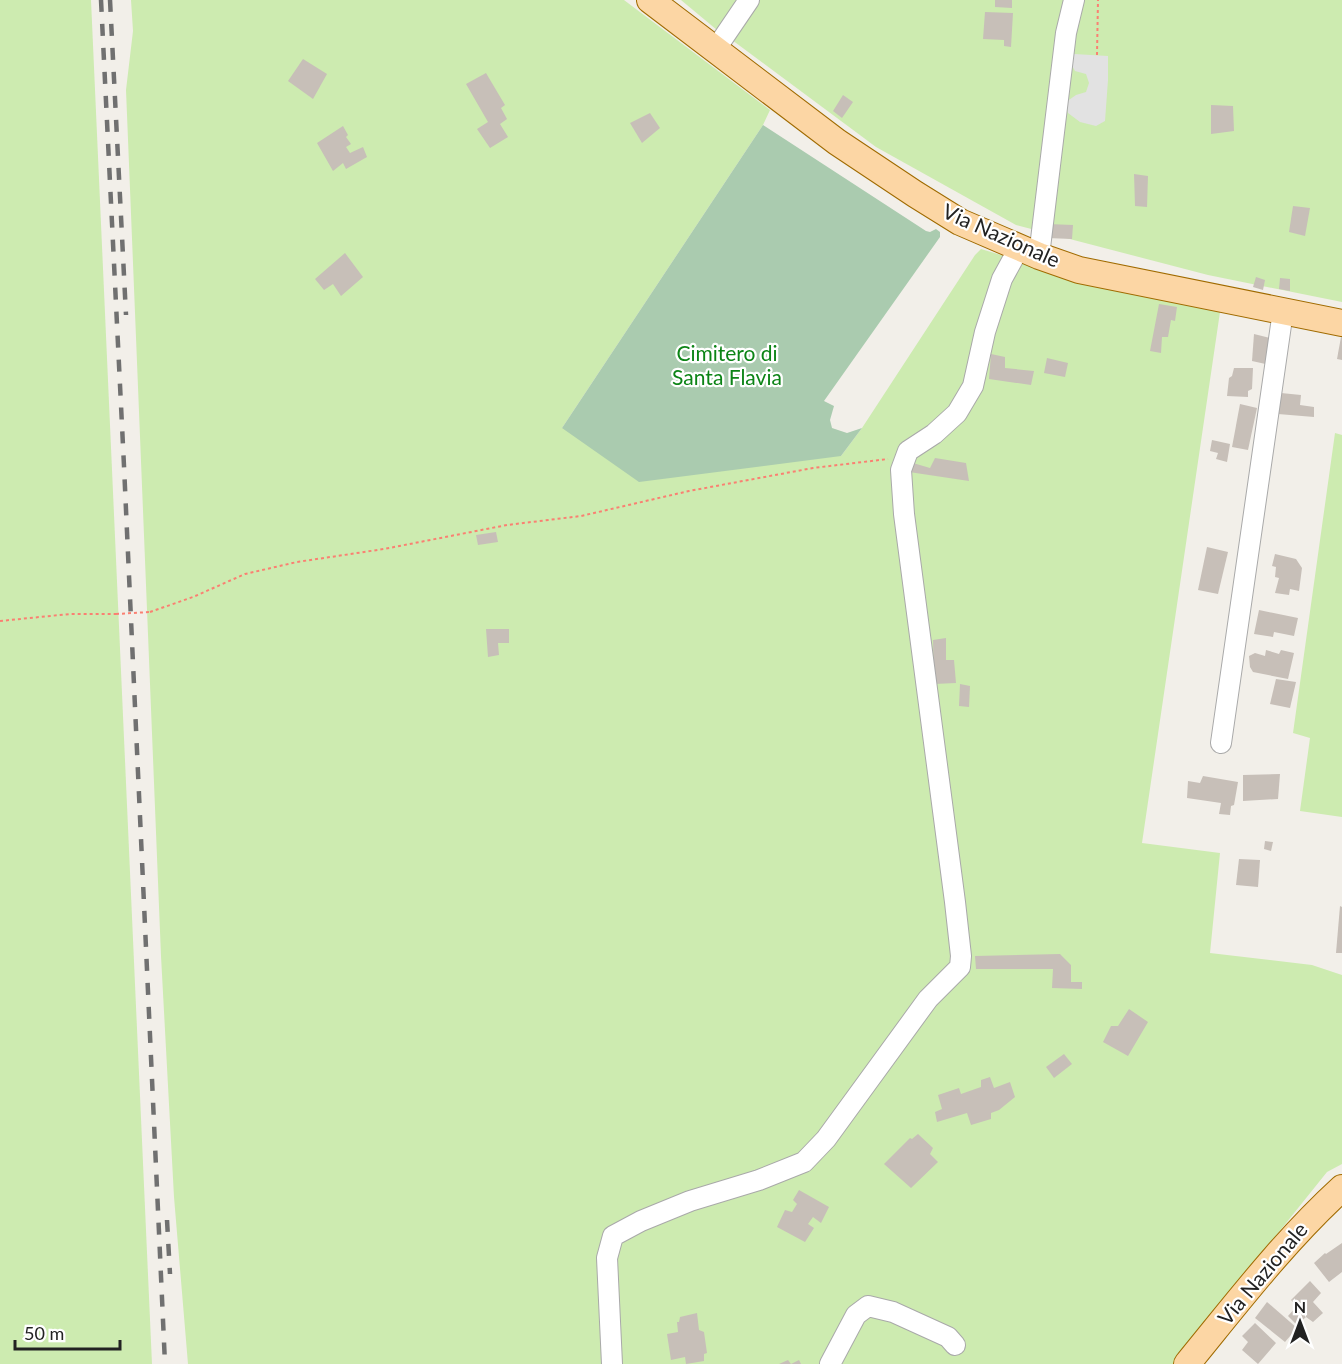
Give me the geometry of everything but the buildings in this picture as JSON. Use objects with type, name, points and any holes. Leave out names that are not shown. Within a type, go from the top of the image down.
[{"type":"main road","name":"Via Nazionale","points":[[650,0],[837,141],[960,222],[1029,252],[1079,270],[1342,323]]},
{"type":"main road","name":"Via Nazionale","points":[[1187,1364],[1269,1263],[1318,1210],[1342,1188]]},
{"type":"street","points":[[715,50],[749,0]]},
{"type":"street","points":[[612,1364],[607,1258],[614,1236],[642,1221],[690,1201],[759,1180],[804,1162],[826,1139],[928,999],[960,967],[961,956],[955,902],[904,514],[901,470],[908,451],[934,434],[957,414],[973,386],[985,332],[1002,279],[1029,252],[1066,33],[1074,0]]},
{"type":"street","points":[[1221,743],[1283,311]]},
{"type":"street","points":[[830,1364],[856,1315],[868,1306],[893,1312],[948,1337],[955,1345]]},
{"type":"path","points":[[1097,55],[1098,0]]},
{"type":"path","points":[[0,621],[70,614],[150,612],[193,597],[245,574],[297,562],[384,549],[507,525],[581,516],[689,491],[813,468],[906,457]]},
{"type":"green space","points":[[0,0],[91,0],[152,1364],[0,1364]]},
{"type":"green space","points":[[131,0],[624,0],[770,110],[763,125],[562,428],[841,456],[981,249],[1121,291],[1220,312],[1142,843],[1220,853],[1210,953],[1312,965],[1342,975],[1342,1164],[1327,1172],[1173,1364],[188,1364],[174,1197],[161,956],[126,90],[133,31]]},
{"type":"green space","points":[[681,0],[737,0],[717,30]]},
{"type":"green space","points":[[757,0],[1342,0],[1342,302],[1208,275],[1016,225],[876,147],[732,40]]},
{"type":"green space","name":"Cimitero di Santa Flavia","points":[[763,125],[926,231],[936,229],[940,232],[940,237],[824,401],[834,406],[830,420],[832,428],[847,433],[862,428],[841,456],[639,482],[562,428]]},
{"type":"green space","points":[[1335,433],[1342,435],[1342,817],[1300,811],[1310,738],[1293,733]]},
{"type":"shaded area","points":[[1074,54],[1108,56],[1105,121],[1096,126],[1080,122],[1068,113],[1066,102],[1086,92],[1089,83],[1086,74],[1075,71],[1070,62]]},
{"type":"railway","points":[[101,0],[165,1364]]},
{"type":"railway","points":[[110,0],[126,315]]},
{"type":"railway","points":[[167,1220],[170,1274]]}]
